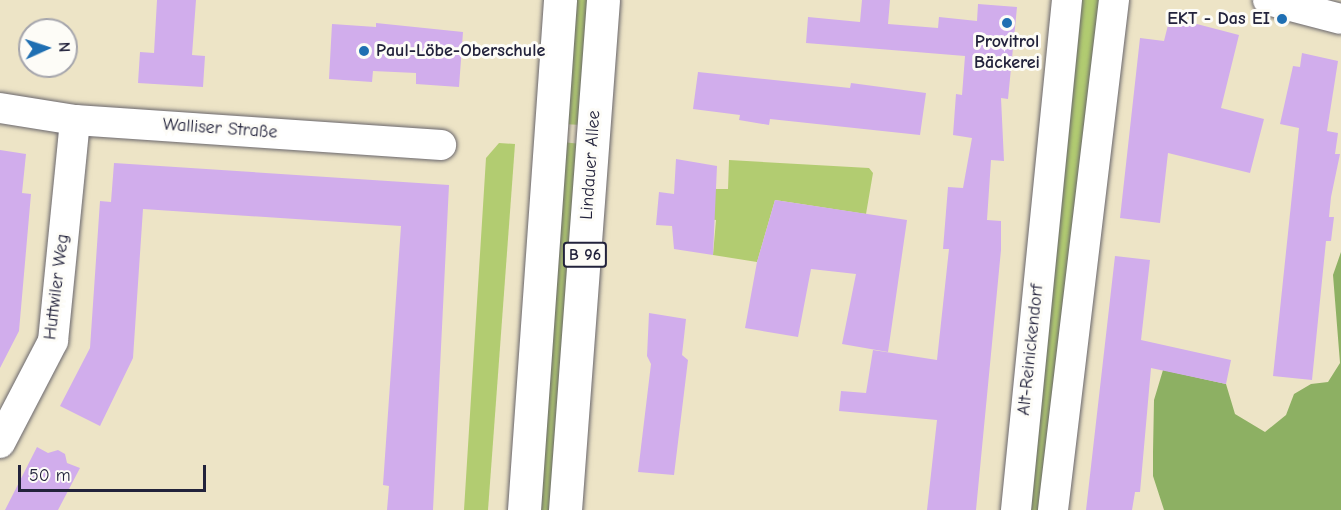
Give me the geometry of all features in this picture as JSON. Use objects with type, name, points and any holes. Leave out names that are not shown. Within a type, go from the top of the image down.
[{"type":"main road","name":"B 96","points":[[524,510],[561,0]]},
{"type":"main road","name":"Lindauer Allee","points":[[566,510],[603,0]]},
{"type":"street","name":"Alt-Reinickendorf","points":[[1016,510],[1067,0]]},
{"type":"street","points":[[1053,510],[1114,0]]},
{"type":"street","points":[[1268,0],[1341,19]]},
{"type":"street","name":"Walliser Straße","points":[[0,108],[75,120],[441,145]]},
{"type":"street","name":"Huttwiler Weg","points":[[0,443],[53,341],[75,120]]},
{"type":"street","points":[[1048,191],[1092,196]]},
{"type":"green space","points":[[572,0],[591,0],[582,125],[563,124]]},
{"type":"green space","points":[[1079,0],[1103,0],[1045,510],[1028,510]]},
{"type":"green space","points":[[562,142],[581,144],[555,510],[535,510]]},
{"type":"green space","points":[[499,143],[515,144],[488,510],[464,510],[486,158]]},
{"type":"green space","points":[[729,160],[869,168],[873,173],[866,214],[775,200],[757,262],[713,255],[716,220],[706,219],[715,189],[728,189]]},
{"type":"green space","points":[[1341,252],[1341,510],[1164,510],[1153,476],[1154,400],[1163,370],[1226,384],[1235,414],[1265,432],[1286,415],[1294,394],[1311,384],[1328,382],[1340,363],[1333,275]]},
{"type":"building","points":[[157,0],[196,0],[192,55],[205,56],[203,87],[138,83],[140,52],[154,53]]},
{"type":"building","points":[[862,0],[890,0],[888,24],[938,28],[939,17],[977,21],[978,4],[1017,7],[1008,99],[1001,98],[1004,161],[991,160],[987,220],[1001,221],[1001,250],[976,510],[927,510],[937,420],[839,411],[841,391],[866,393],[873,350],[937,360],[949,249],[943,249],[948,187],[963,188],[972,138],[953,135],[956,94],[962,95],[965,56],[806,43],[808,17],[860,22]]},
{"type":"building","points":[[1170,17],[1239,35],[1221,108],[1264,119],[1250,173],[1168,153],[1160,223],[1120,218],[1140,38],[1164,41]]},
{"type":"building","points":[[376,23],[463,32],[459,87],[416,84],[416,73],[373,71],[372,82],[329,79],[332,24],[376,27]]},
{"type":"building","points":[[1302,53],[1338,61],[1327,131],[1338,133],[1335,154],[1340,154],[1331,197],[1329,217],[1334,217],[1331,241],[1326,241],[1312,380],[1273,376],[1299,128],[1280,124],[1293,66],[1300,67]]},
{"type":"building","points":[[698,72],[850,88],[851,83],[926,93],[920,135],[770,119],[769,125],[739,120],[740,115],[693,109]]},
{"type":"building","points":[[0,150],[26,154],[22,193],[31,194],[19,331],[0,368]]},
{"type":"building","points":[[676,159],[717,166],[713,255],[674,249],[672,226],[656,225],[659,192],[674,194]]},
{"type":"building","points":[[114,163],[449,185],[433,510],[387,510],[389,486],[383,485],[401,226],[143,209],[133,358],[100,426],[60,406],[90,348],[100,201],[111,202]]},
{"type":"building","points":[[775,200],[907,220],[888,352],[842,344],[856,274],[811,269],[798,337],[745,328],[757,262]]},
{"type":"building","points":[[1115,256],[1150,260],[1141,340],[1231,360],[1226,384],[1151,368],[1140,492],[1135,492],[1132,510],[1086,510]]},
{"type":"building","points":[[649,313],[686,319],[682,355],[688,360],[674,475],[638,472],[651,364],[647,356]]},
{"type":"building","points":[[37,447],[48,453],[58,450],[65,454],[67,463],[80,468],[58,510],[5,510]]},
{"type":"place","name":"EKT - Das EI","points":[[1282,19]]},
{"type":"place","name":"Provitrol Bäckerei","points":[[1007,23]]},
{"type":"place","name":"Paul-Löbe-Oberschule","points":[[364,51]]}]
